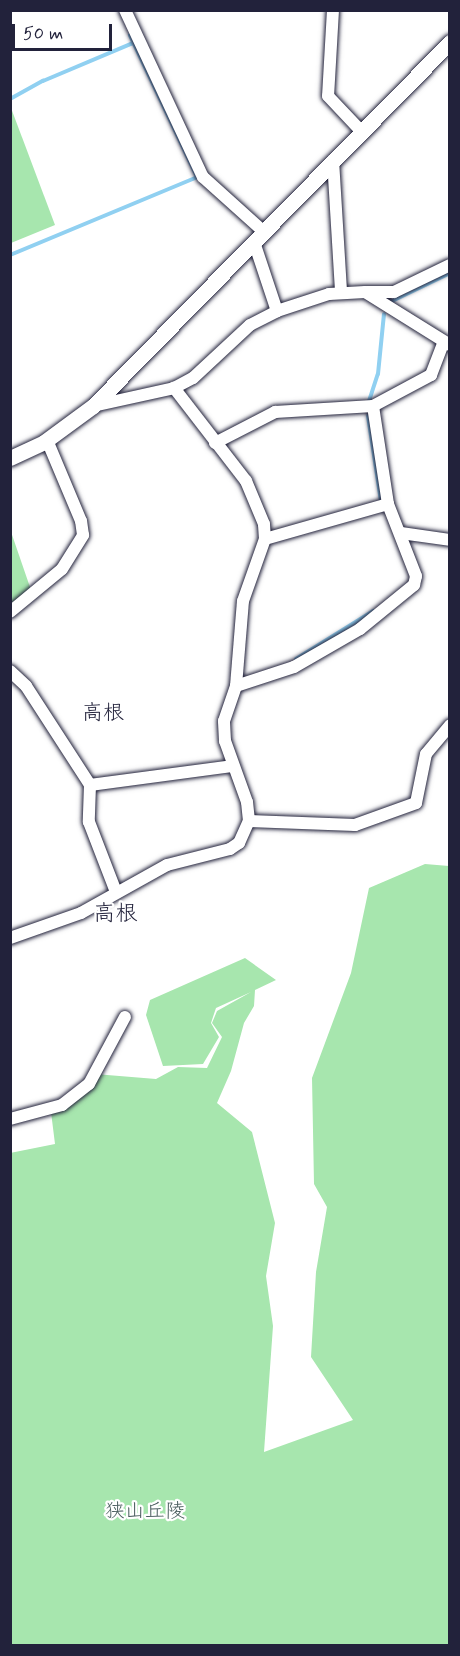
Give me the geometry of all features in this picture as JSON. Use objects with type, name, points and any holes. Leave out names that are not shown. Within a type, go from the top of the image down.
[{"type":"street","points":[[125,10],[203,177],[259,237],[277,311]]},
{"type":"street","points":[[333,10],[328,96],[362,132]]},
{"type":"street","points":[[10,458],[47,440],[93,406],[450,42]]},
{"type":"street","points":[[333,160],[341,292]]},
{"type":"street","points":[[93,406],[174,388],[193,378],[250,326],[277,311],[341,292],[394,292],[450,265]]},
{"type":"street","points":[[214,443],[275,412],[373,406],[431,375],[446,344],[365,292]]},
{"type":"street","points":[[10,938],[81,913],[167,865],[230,849],[239,843],[249,821],[247,802],[232,766],[224,721],[236,686],[243,602],[265,539],[255,496],[174,388]]},
{"type":"street","points":[[236,686],[294,667],[360,628],[409,593],[416,576],[401,533],[387,504],[373,406]]},
{"type":"street","points":[[10,612],[62,570],[83,535],[81,521],[47,440]]},
{"type":"street","points":[[265,539],[387,504]]},
{"type":"street","points":[[401,533],[450,540]]},
{"type":"street","points":[[10,671],[26,686],[90,785],[89,822],[116,892]]},
{"type":"street","points":[[249,821],[355,825],[416,803],[426,754],[450,725]]},
{"type":"street","points":[[90,785],[232,766]]},
{"type":"street","points":[[10,1119],[62,1105],[89,1084],[125,1017]]},
{"type":"green space","points":[[11,108],[55,225],[10,243]]},
{"type":"green space","points":[[10,529],[31,590],[11,604],[10,604]]},
{"type":"green space","name":"狭山丘陵","points":[[425,864],[449,866],[449,1645],[11,1645],[10,1153],[55,1144],[51,1112],[95,1074],[156,1079],[178,1067],[207,1068],[222,1037],[212,1023],[217,1011],[251,992],[216,1008],[211,1023],[219,1037],[203,1064],[163,1066],[146,1015],[150,1000],[245,958],[276,980],[255,990],[254,1006],[244,1023],[231,1071],[217,1103],[252,1132],[275,1223],[266,1276],[273,1326],[264,1452],[353,1420],[311,1357],[316,1272],[327,1207],[314,1184],[312,1078],[351,973],[369,888]]},
{"type":"waterway","points":[[10,255],[197,177],[130,35]]},
{"type":"waterway","points":[[10,99],[43,81],[133,43]]},
{"type":"waterway","points":[[392,301],[450,273]]},
{"type":"waterway","points":[[369,401],[378,374],[384,314]]},
{"type":"waterway","points":[[368,416],[381,501]]},
{"type":"waterway","points":[[296,659],[373,611]]},
{"type":"district","name":"高根","points":[[103,713]]},
{"type":"district","name":"高根","points":[[115,915]]}]
